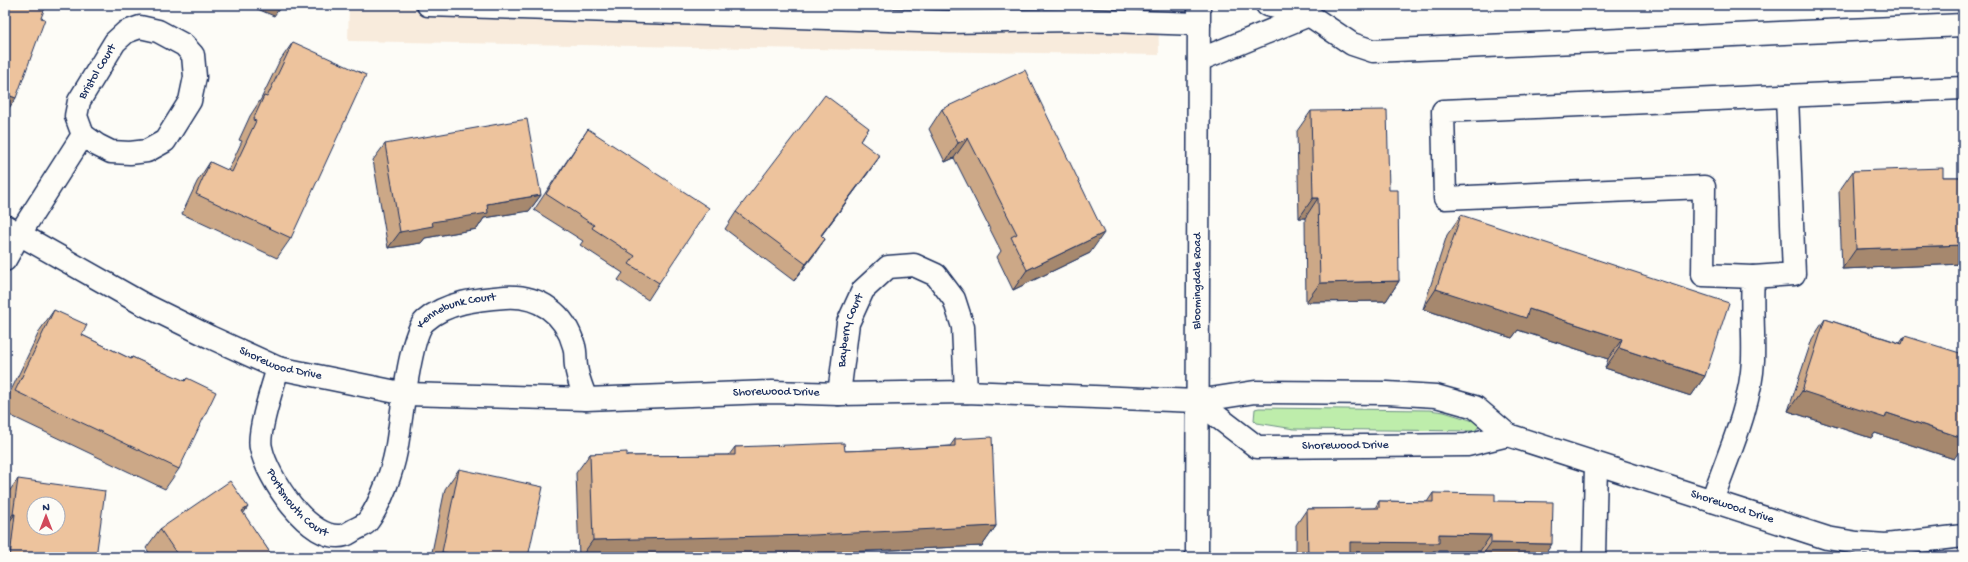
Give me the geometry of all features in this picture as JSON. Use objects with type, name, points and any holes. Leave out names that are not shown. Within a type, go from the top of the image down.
[{"type":"street","points":[[428,5],[950,22],[1076,13],[1199,14]]},
{"type":"street","points":[[1267,5],[1309,10],[1352,44],[1373,51],[1963,25]]},
{"type":"street","points":[[1199,60],[1309,10]]},
{"type":"street","name":"Bloomingdale Road","points":[[1196,557],[1199,14]]},
{"type":"street","name":"Bristol Court","points":[[140,27],[158,31],[184,46],[193,55],[196,77],[190,101],[165,140],[147,151],[130,153],[111,152],[97,145],[83,135],[76,116],[79,101],[115,42],[126,32],[140,27]]},
{"type":"street","points":[[1787,96],[1794,274],[1753,277],[1703,275],[1704,187],[1445,198],[1443,111],[1963,88]]},
{"type":"street","points":[[5,260],[12,230],[83,135]]},
{"type":"street","name":"Shorewood Drive","points":[[12,230],[141,303],[278,368],[406,394],[586,399],[772,392],[839,394],[966,392],[1197,401],[1255,392],[1387,393],[1436,396],[1476,407],[1508,435],[1827,538],[1857,543],[1904,544],[1963,536]]},
{"type":"street","name":"Bayberry Court","points":[[839,394],[848,323],[863,290],[888,267],[914,265],[936,275],[955,304],[963,327],[966,392]]},
{"type":"street","points":[[1712,501],[1746,401],[1753,360],[1751,302],[1753,277]]},
{"type":"street","name":"Kennebunk Court","points":[[406,394],[414,347],[424,322],[452,305],[483,298],[513,296],[540,302],[559,316],[574,346],[576,367],[586,399]]},
{"type":"street","name":"Portsmouth Court","points":[[278,368],[264,418],[260,447],[270,471],[292,508],[312,527],[328,534],[345,535],[368,522],[383,490],[396,452],[406,394]]},
{"type":"street","name":"Shorewood Drive","points":[[1197,401],[1257,447],[1467,445],[1508,435]]},
{"type":"street","points":[[1594,557],[1596,464]]},
{"type":"shaded area","points":[[349,5],[1158,5],[1159,55],[348,41]]},
{"type":"green space","points":[[1255,409],[1429,410],[1444,412],[1477,422],[1479,426],[1475,431],[1294,429],[1257,423],[1254,420]]},
{"type":"building","points":[[5,5],[46,5],[41,18],[45,19],[16,98],[5,94]]},
{"type":"building","points":[[293,42],[366,75],[291,238],[196,194],[210,162],[232,172],[256,121],[253,120],[264,96],[267,97]]},
{"type":"building","points":[[1025,70],[1104,233],[1027,270],[1011,237],[1017,234],[968,138],[958,143],[942,109]]},
{"type":"building","points":[[825,95],[869,128],[860,141],[880,156],[821,235],[825,239],[806,264],[736,212]]},
{"type":"building","points":[[1387,110],[1389,190],[1398,190],[1399,281],[1320,283],[1318,198],[1313,198],[1311,111]]},
{"type":"building","points":[[527,119],[541,195],[487,204],[488,213],[432,222],[433,226],[400,232],[385,144]]},
{"type":"building","points":[[588,129],[709,208],[659,283],[629,264],[635,256],[592,228],[594,225],[546,194]]},
{"type":"building","points":[[1943,168],[1943,177],[1963,177],[1963,245],[1856,249],[1853,171]]},
{"type":"building","points":[[1461,215],[1729,303],[1705,376],[1619,348],[1622,339],[1529,309],[1526,318],[1436,289]]},
{"type":"building","points":[[54,310],[87,325],[82,335],[131,359],[132,357],[185,381],[187,378],[216,392],[179,469],[15,391]]},
{"type":"building","points":[[1825,319],[1902,344],[1905,336],[1963,354],[1963,438],[1887,413],[1885,418],[1802,391]]},
{"type":"building","points":[[992,437],[996,526],[814,535],[593,540],[590,454],[627,452],[627,456],[735,455],[735,447],[844,443],[845,451],[898,449],[955,446],[955,439]]},
{"type":"building","points":[[459,469],[543,487],[528,557],[446,557],[447,553],[442,552]]},
{"type":"building","points":[[18,479],[105,491],[96,557],[10,557],[15,514],[13,514]]},
{"type":"building","points":[[230,481],[248,507],[242,511],[273,557],[179,557],[160,529]]},
{"type":"building","points":[[1433,493],[1495,494],[1495,501],[1553,502],[1552,544],[1491,543],[1491,535],[1439,534],[1439,543],[1350,542],[1350,557],[1308,557],[1307,509],[1379,508],[1379,501],[1433,502]]}]
